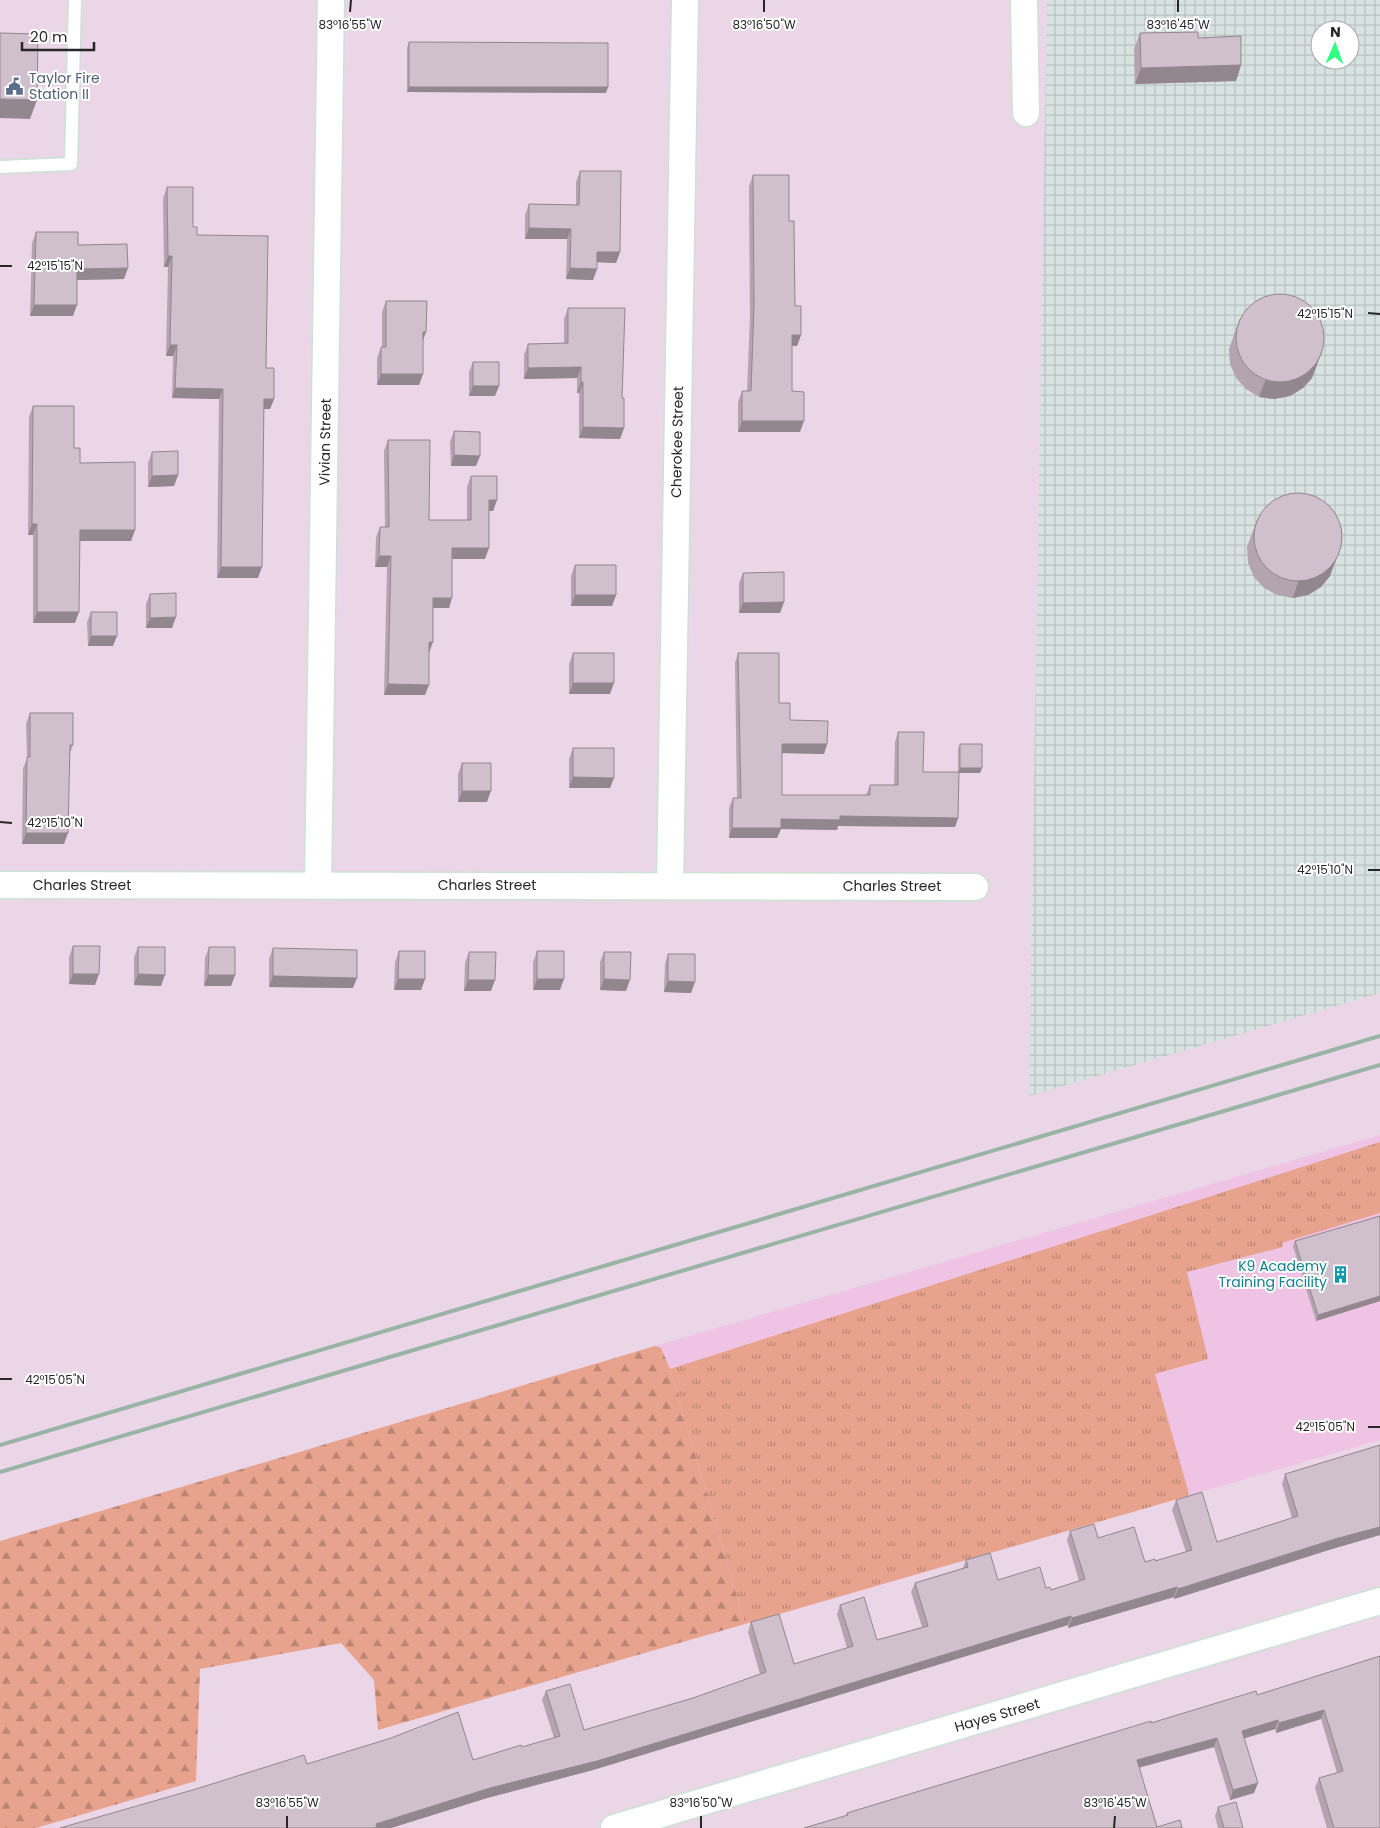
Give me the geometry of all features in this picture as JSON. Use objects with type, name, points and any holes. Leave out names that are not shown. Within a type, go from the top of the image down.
[{"type":"street","name":"Vivian Street","points":[[318,884],[331,0]]},
{"type":"street","name":"Cherokee Street","points":[[670,885],[685,0]]},
{"type":"street","points":[[1024,0],[1026,113]]},
{"type":"street","name":"Charles Street","points":[[0,885],[318,884],[974,887]]},
{"type":"street","name":"Hayes Street","points":[[614,1828],[1380,1601]]},
{"type":"lane","points":[[0,167],[71,164],[75,0]]},
{"type":"shaded area","points":[[1047,0],[1380,0],[1380,993],[1029,1096]]},
{"type":"shaded area","points":[[1380,1135],[1380,1440],[745,1624],[655,1346]]},
{"type":"green space","points":[[1380,1142],[1380,1213],[1282,1243],[1283,1247],[1187,1272],[1208,1359],[1155,1374],[1188,1490],[1188,1496],[745,1624],[670,1369]]},
{"type":"green space","points":[[655,1346],[661,1348],[670,1369],[745,1624],[378,1730],[374,1680],[341,1643],[200,1669],[196,1781],[36,1828],[0,1828],[0,1541]]},
{"type":"building","points":[[1198,32],[1198,38],[1241,36],[1241,65],[1141,68],[1140,33]]},
{"type":"building","points":[[0,33],[38,34],[37,100],[0,99]]},
{"type":"building","points":[[409,42],[608,43],[608,87],[409,87]]},
{"type":"building","points":[[580,171],[621,171],[620,252],[597,252],[597,269],[570,268],[571,229],[529,228],[529,204],[579,205]]},
{"type":"building","points":[[753,175],[789,175],[789,221],[794,221],[795,306],[801,306],[801,335],[792,335],[792,391],[804,392],[804,421],[742,421],[742,391],[751,391],[754,306]]},
{"type":"building","points":[[167,187],[193,187],[193,227],[197,227],[197,235],[268,236],[266,368],[274,368],[274,399],[264,399],[262,567],[221,567],[223,389],[175,388],[177,345],[170,345],[172,256],[168,256]]},
{"type":"building","points":[[36,232],[78,232],[78,245],[127,244],[128,268],[77,269],[77,305],[34,305]]},
{"type":"building","points":[[1280,294],[1297,297],[1305,301],[1317,313],[1321,321],[1324,338],[1321,355],[1317,363],[1305,375],[1297,379],[1280,382],[1263,379],[1255,375],[1243,363],[1239,355],[1236,338],[1239,321],[1243,313],[1255,301],[1263,297]]},
{"type":"building","points":[[386,301],[427,301],[426,332],[423,332],[423,374],[381,374],[381,347],[386,347]]},
{"type":"building","points":[[568,308],[625,308],[622,398],[624,398],[624,428],[583,427],[581,367],[528,368],[528,344],[568,343]]},
{"type":"building","points":[[473,362],[499,362],[499,386],[473,386]]},
{"type":"building","points":[[33,406],[74,406],[74,448],[80,448],[80,463],[135,462],[135,530],[80,530],[79,612],[37,612],[37,524],[32,524]]},
{"type":"building","points":[[454,431],[480,432],[480,456],[454,455]]},
{"type":"building","points":[[388,440],[430,440],[429,520],[471,520],[471,476],[497,476],[497,500],[489,500],[489,548],[452,548],[452,598],[433,598],[433,642],[429,642],[429,685],[388,684],[391,556],[379,556],[380,527],[389,527]]},
{"type":"building","points":[[178,451],[178,475],[152,476],[152,452]]},
{"type":"building","points":[[1298,493],[1315,496],[1323,500],[1335,512],[1339,520],[1342,537],[1339,554],[1335,562],[1323,574],[1315,578],[1298,581],[1281,578],[1273,574],[1261,562],[1257,554],[1254,537],[1257,520],[1261,512],[1273,500],[1281,496]]},
{"type":"building","points":[[575,565],[616,565],[616,595],[575,595]]},
{"type":"building","points":[[784,572],[784,602],[743,603],[743,573]]},
{"type":"building","points":[[176,593],[176,617],[150,618],[150,594]]},
{"type":"building","points":[[91,612],[117,612],[117,636],[91,636]]},
{"type":"building","points":[[573,653],[614,653],[614,683],[573,683]]},
{"type":"building","points":[[738,653],[779,653],[779,703],[790,703],[790,720],[828,721],[827,744],[782,744],[782,795],[870,795],[870,785],[898,785],[898,732],[924,732],[923,772],[959,772],[958,818],[840,816],[840,820],[781,819],[781,828],[732,828],[733,798],[741,798]]},
{"type":"building","points":[[30,713],[73,713],[73,745],[70,745],[68,833],[26,833],[27,757],[30,757]]},
{"type":"building","points":[[960,744],[982,744],[982,768],[960,768]]},
{"type":"building","points":[[573,748],[614,748],[614,778],[573,777]]},
{"type":"building","points":[[462,763],[491,763],[491,791],[462,791]]},
{"type":"building","points":[[73,946],[100,946],[99,974],[73,974]]},
{"type":"building","points":[[138,947],[165,947],[165,975],[138,974]]},
{"type":"building","points":[[209,947],[235,947],[235,975],[208,975]]},
{"type":"building","points":[[273,948],[357,950],[357,978],[273,976]]},
{"type":"building","points":[[399,951],[425,951],[425,979],[398,979]]},
{"type":"building","points":[[537,951],[564,951],[564,979],[537,979]]},
{"type":"building","points":[[469,952],[496,952],[495,980],[468,980]]},
{"type":"building","points":[[604,952],[631,952],[630,980],[604,979]]},
{"type":"building","points":[[668,954],[695,954],[695,982],[668,981]]},
{"type":"building","name":"K9 Academy Training Facility","points":[[1380,1216],[1380,1296],[1318,1315],[1295,1241]]},
{"type":"building","points":[[1380,1445],[1380,1527],[1335,1539],[1178,1589],[1177,1587],[1072,1618],[1071,1616],[597,1761],[490,1788],[376,1824],[377,1827],[60,1828],[196,1789],[304,1755],[307,1764],[391,1738],[458,1712],[473,1760],[521,1745],[522,1747],[560,1736],[546,1691],[570,1684],[584,1730],[693,1698],[766,1672],[751,1622],[779,1614],[794,1664],[853,1646],[840,1605],[864,1597],[877,1640],[928,1626],[915,1583],[968,1567],[966,1560],[990,1553],[998,1580],[1040,1567],[1046,1588],[1050,1587],[1051,1590],[1085,1579],[1070,1531],[1094,1524],[1098,1538],[1134,1527],[1145,1562],[1155,1559],[1155,1561],[1192,1550],[1176,1500],[1202,1492],[1217,1542],[1298,1516],[1285,1474]]},
{"type":"building","points":[[1380,1656],[1380,1828],[1334,1828],[1319,1778],[1343,1771],[1324,1710],[1279,1723],[1278,1720],[1242,1731],[1258,1783],[1233,1790],[1217,1738],[1137,1760],[1157,1827],[1180,1820],[1182,1828],[804,1828],[848,1815],[847,1813],[1151,1721],[1151,1723],[1256,1691],[1257,1695]]},
{"type":"building","points":[[1236,1802],[1243,1828],[1224,1828],[1218,1807]]},
{"type":"railway","points":[[0,1445],[1380,1036]]},
{"type":"railway","points":[[0,1472],[1380,1065]]},
{"type":"place","name":"Taylor Fire Station II","points":[[15,86]]},
{"type":"place","name":"K9 Academy Training Facility","points":[[1341,1274]]}]
